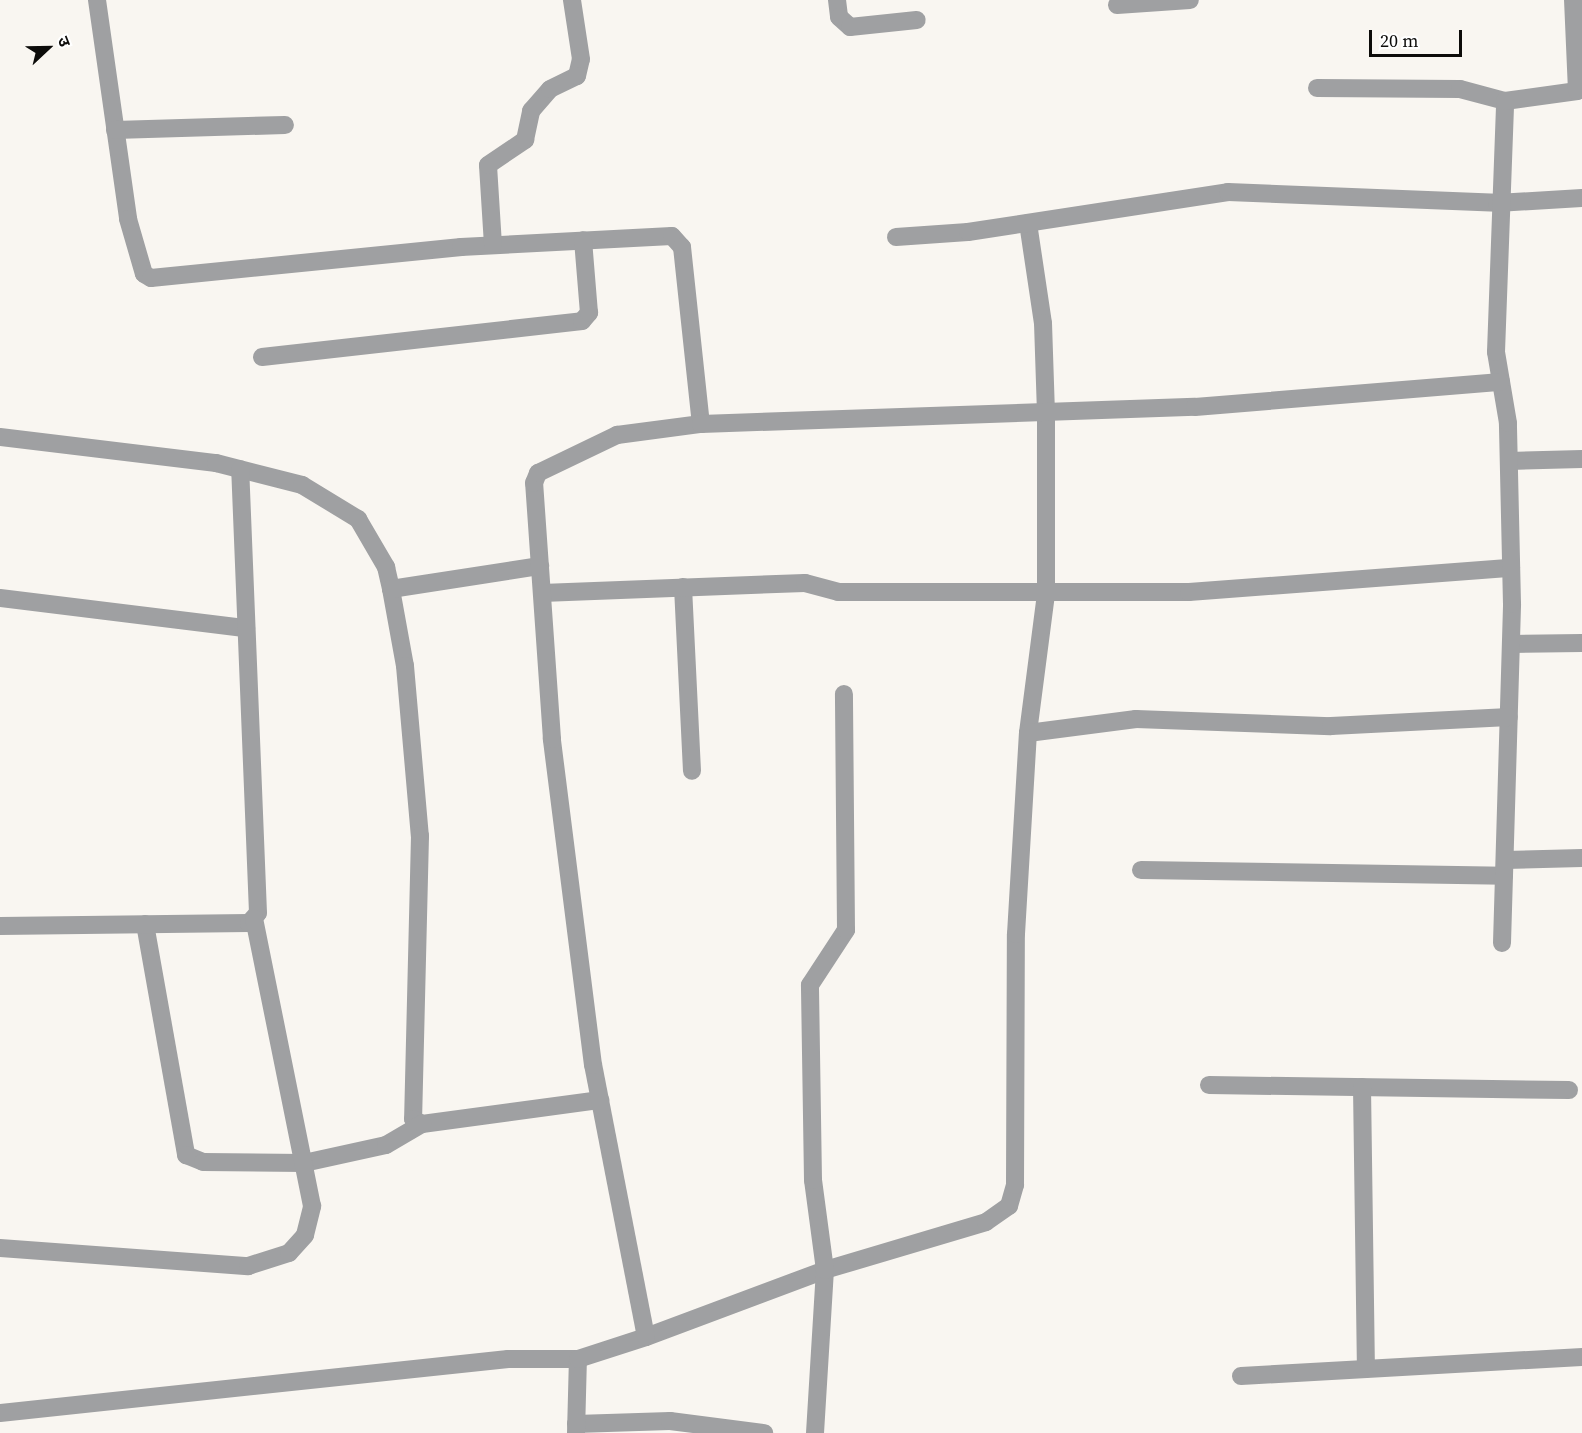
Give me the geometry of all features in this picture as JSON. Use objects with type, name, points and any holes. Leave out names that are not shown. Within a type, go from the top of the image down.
[{"type":"street","points":[[97,0],[115,130],[138,266],[151,278],[493,245],[672,236],[682,247],[701,424]]},
{"type":"street","points":[[493,245],[488,165],[525,140],[531,111],[550,89],[577,76],[581,59],[572,0]]},
{"type":"street","points":[[837,0],[839,17],[850,27],[917,20]]},
{"type":"street","points":[[1117,5],[1191,0]]},
{"type":"street","points":[[1317,88],[1460,89],[1505,101],[1577,91],[1573,0]]},
{"type":"street","points":[[1502,943],[1511,644],[1511,568],[1509,461],[1496,352],[1497,203],[1505,101]]},
{"type":"street","points":[[115,130],[285,125]]},
{"type":"street","points":[[896,237],[1028,223],[1228,192],[1497,203],[1582,198]]},
{"type":"street","points":[[0,1413],[508,1359],[578,1359],[646,1337],[825,1270],[986,1222],[1009,1206],[1015,1185],[1016,934],[1028,732],[1046,594],[1046,414],[1043,323],[1028,223]]},
{"type":"street","points":[[262,357],[582,321],[589,314],[583,240]]},
{"type":"street","points":[[646,1337],[600,1100],[552,739],[540,566],[538,473],[617,435],[701,424],[1046,414],[1501,382]]},
{"type":"street","points":[[0,437],[240,469],[302,485],[358,519],[386,567],[405,666],[420,836],[410,1108],[412,1119],[422,1124]]},
{"type":"street","points":[[1509,461],[1582,459]]},
{"type":"street","points":[[0,1248],[220,1266],[275,1261],[289,1253],[311,1220],[304,1163],[254,919],[240,469]]},
{"type":"street","points":[[390,589],[540,566]]},
{"type":"street","points":[[542,593],[805,583],[838,591],[1046,594],[1189,592],[1511,568]]},
{"type":"street","points":[[683,587],[692,771]]},
{"type":"street","points":[[0,598],[246,628]]},
{"type":"street","points":[[1511,644],[1582,643]]},
{"type":"street","points":[[816,1433],[825,1270],[813,1180],[810,986],[846,930],[844,694]]},
{"type":"street","points":[[1028,732],[1136,719],[1331,726],[1509,717]]},
{"type":"street","points":[[1141,870],[1504,868],[1582,858]]},
{"type":"street","points":[[0,926],[145,924],[254,919]]},
{"type":"street","points":[[145,924],[186,1155],[202,1162],[304,1163],[386,1145],[422,1124],[600,1100]]},
{"type":"street","points":[[1209,1085],[1569,1090]]},
{"type":"street","points":[[1362,1088],[1366,1369]]},
{"type":"street","points":[[1241,1376],[1582,1357]]},
{"type":"street","points":[[578,1359],[576,1429],[670,1421],[764,1433]]}]
